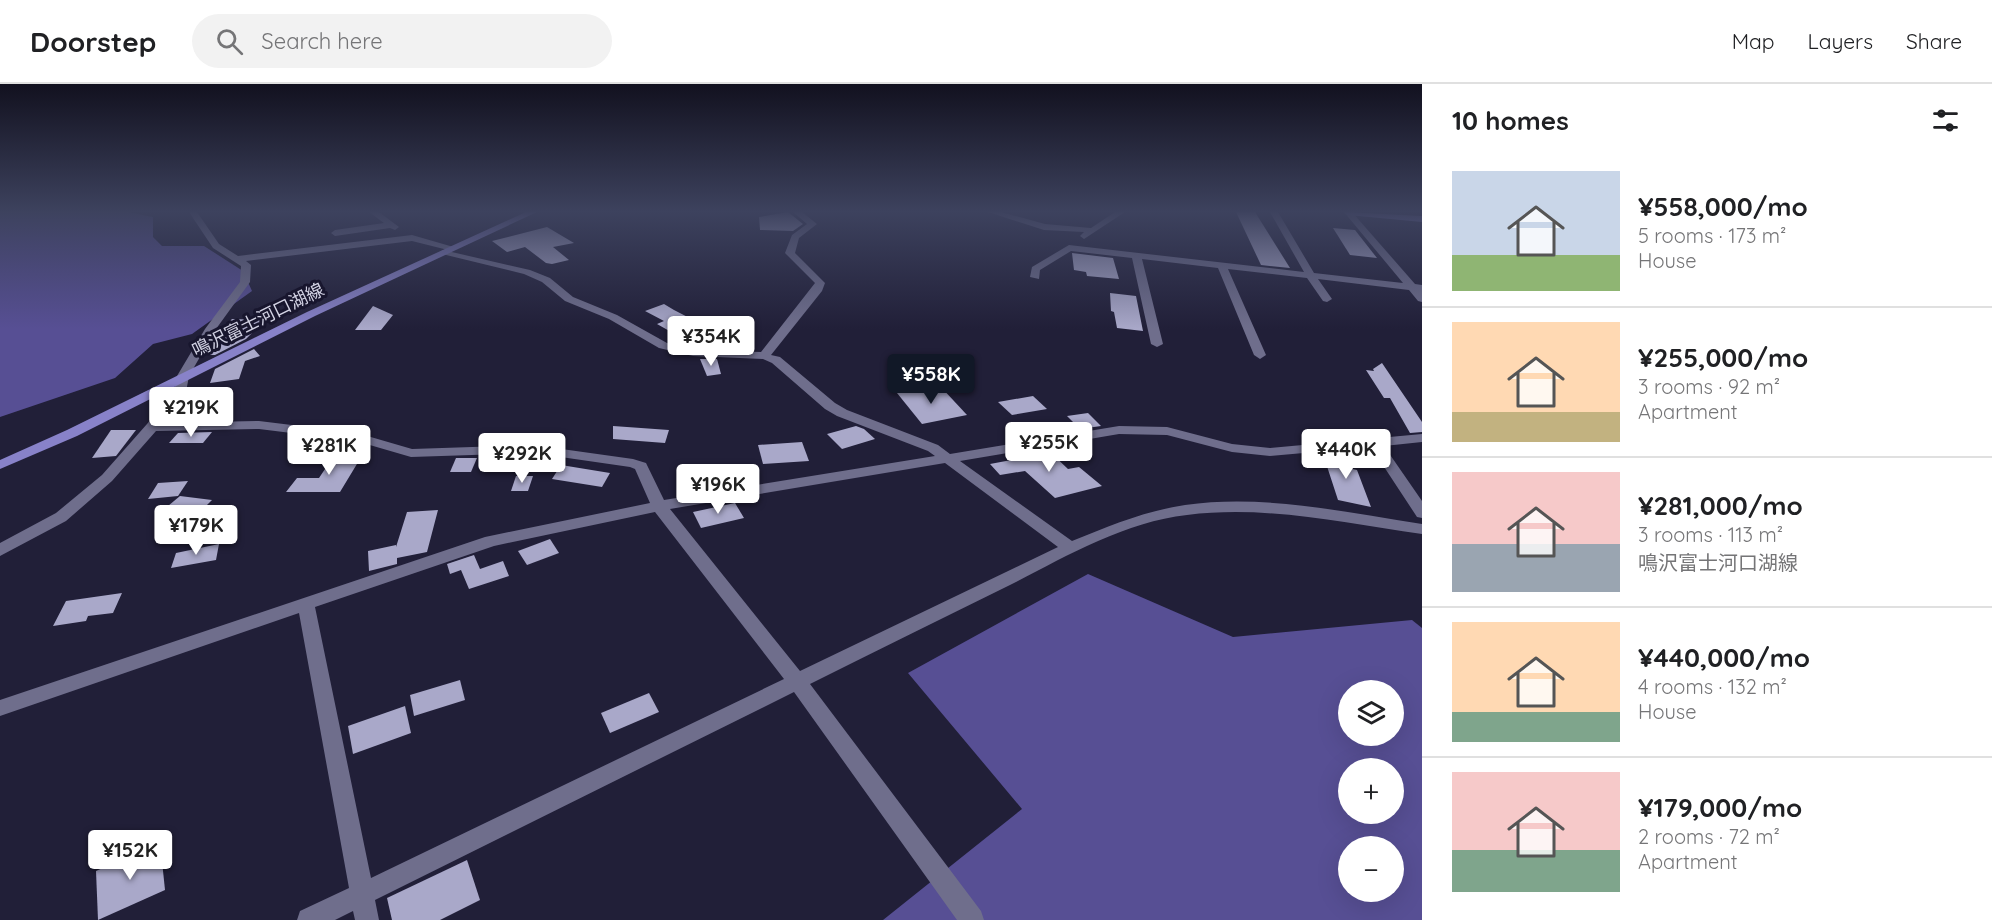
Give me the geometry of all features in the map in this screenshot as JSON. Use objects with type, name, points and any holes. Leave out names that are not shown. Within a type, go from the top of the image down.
[{"type":"main road","name":"鳴沢富士河口湖線","points":[[0,465],[72,433],[183,376],[446,251]]},
{"type":"street","points":[[0,550],[61,518],[107,478],[180,392],[183,376],[211,329],[245,282],[246,265],[224,251]]},
{"type":"street","points":[[236,259],[303,251]]},
{"type":"street","points":[[452,251],[527,272],[546,280],[569,299],[612,317],[663,346],[693,353],[764,356],[776,360],[830,406],[842,413],[933,448],[1070,548]]},
{"type":"street","points":[[764,356],[818,289],[820,282],[790,253],[791,251]]},
{"type":"street","points":[[1035,277],[1035,269],[1065,251]]},
{"type":"street","points":[[1092,251],[1417,288]]},
{"type":"street","points":[[1297,251],[1328,299]]},
{"type":"street","points":[[1383,251],[1417,288],[1422,299]]},
{"type":"street","points":[[1137,257],[1157,344]]},
{"type":"street","points":[[1222,266],[1260,355]]},
{"type":"street","points":[[152,427],[270,426],[357,437],[411,453],[533,450],[633,463],[640,466],[659,506],[796,681],[972,920]]},
{"type":"street","points":[[0,708],[491,541],[659,506],[1119,430],[1167,431],[1232,448],[1270,452],[1422,438]]},
{"type":"street","points":[[1375,442],[1422,513]]},
{"type":"street","points":[[309,920],[1070,548],[1150,517],[1199,508],[1240,506],[1295,510],[1422,530]]},
{"type":"street","points":[[306,604],[367,920]]},
{"type":"shaded area","points":[[0,251],[212,251],[243,271],[252,291],[192,334],[153,344],[115,378],[0,417]]},
{"type":"shaded area","points":[[1088,574],[1233,637],[1412,620],[1422,628],[1422,920],[883,920],[1022,809],[908,673]]},
{"type":"building","points":[[530,251],[558,251],[569,260],[552,264],[546,263]]},
{"type":"building","points":[[1254,251],[1279,251],[1290,268],[1261,265]]},
{"type":"building","points":[[1347,251],[1372,251],[1377,258],[1350,255]]},
{"type":"building","points":[[1072,253],[1113,258],[1119,279],[1087,276],[1086,272],[1074,270]]},
{"type":"building","points":[[1110,293],[1136,296],[1143,331],[1117,328],[1114,312],[1111,311]]},
{"type":"building","points":[[664,304],[707,327],[680,337],[657,324],[664,321],[645,311]]},
{"type":"building","points":[[373,306],[393,315],[381,330],[355,330]]},
{"type":"building","points":[[232,319],[265,320],[246,339],[215,355],[207,355],[220,331]]},
{"type":"building","points":[[254,349],[260,356],[245,361],[239,379],[210,383],[215,369]]},
{"type":"building","points":[[700,359],[717,359],[721,374],[707,376]]},
{"type":"building","points":[[1382,363],[1422,422],[1422,432],[1410,433],[1390,398],[1384,398],[1366,370],[1374,371],[1373,369]]},
{"type":"building","points":[[940,386],[967,415],[922,424],[897,393]]},
{"type":"building","points":[[1033,396],[1047,409],[1012,415],[998,402]]},
{"type":"building","points":[[1088,413],[1101,426],[1080,429],[1067,416]]},
{"type":"building","points":[[613,426],[669,430],[665,443],[613,439]]},
{"type":"building","points":[[856,426],[864,429],[875,439],[842,449],[827,434]]},
{"type":"building","points":[[111,430],[136,430],[116,456],[92,458]]},
{"type":"building","points":[[212,432],[203,443],[169,443],[178,433]]},
{"type":"building","points":[[802,442],[809,461],[763,464],[758,445]]},
{"type":"building","points":[[1047,449],[1068,469],[1079,467],[1102,486],[1055,498],[1025,471],[1000,475],[990,464],[1027,457],[1023,453]]},
{"type":"building","points":[[1336,452],[1344,454],[1348,468],[1357,470],[1371,507],[1338,500],[1323,454]]},
{"type":"building","points":[[335,454],[363,454],[340,492],[286,492],[297,478],[319,478]]},
{"type":"building","points":[[456,458],[477,458],[471,472],[450,472]]},
{"type":"building","points":[[561,465],[610,473],[602,487],[552,479]]},
{"type":"building","points":[[516,476],[533,476],[528,491],[511,491]]},
{"type":"building","points":[[188,481],[178,496],[148,499],[158,483]]},
{"type":"building","points":[[180,496],[212,500],[197,515],[162,511]]},
{"type":"building","points":[[735,503],[744,518],[701,528],[693,512]]},
{"type":"building","points":[[438,510],[427,552],[397,558],[397,564],[369,571],[368,551],[396,545],[396,547],[407,512]]},
{"type":"building","points":[[550,539],[559,553],[527,565],[518,551]]},
{"type":"building","points":[[219,544],[216,560],[171,568],[176,553]]},
{"type":"building","points":[[474,555],[480,569],[503,561],[509,576],[469,589],[461,570],[450,574],[447,564]]},
{"type":"building","points":[[122,593],[113,613],[88,616],[86,621],[53,626],[66,601]]},
{"type":"building","points":[[460,680],[465,700],[414,716],[410,695]]},
{"type":"building","points":[[649,693],[659,712],[610,733],[601,713]]},
{"type":"building","points":[[405,706],[411,733],[353,754],[348,726]]},
{"type":"building","points":[[160,842],[165,890],[98,920],[96,871]]},
{"type":"building","points":[[467,860],[480,900],[440,920],[392,920],[387,898]]}]
